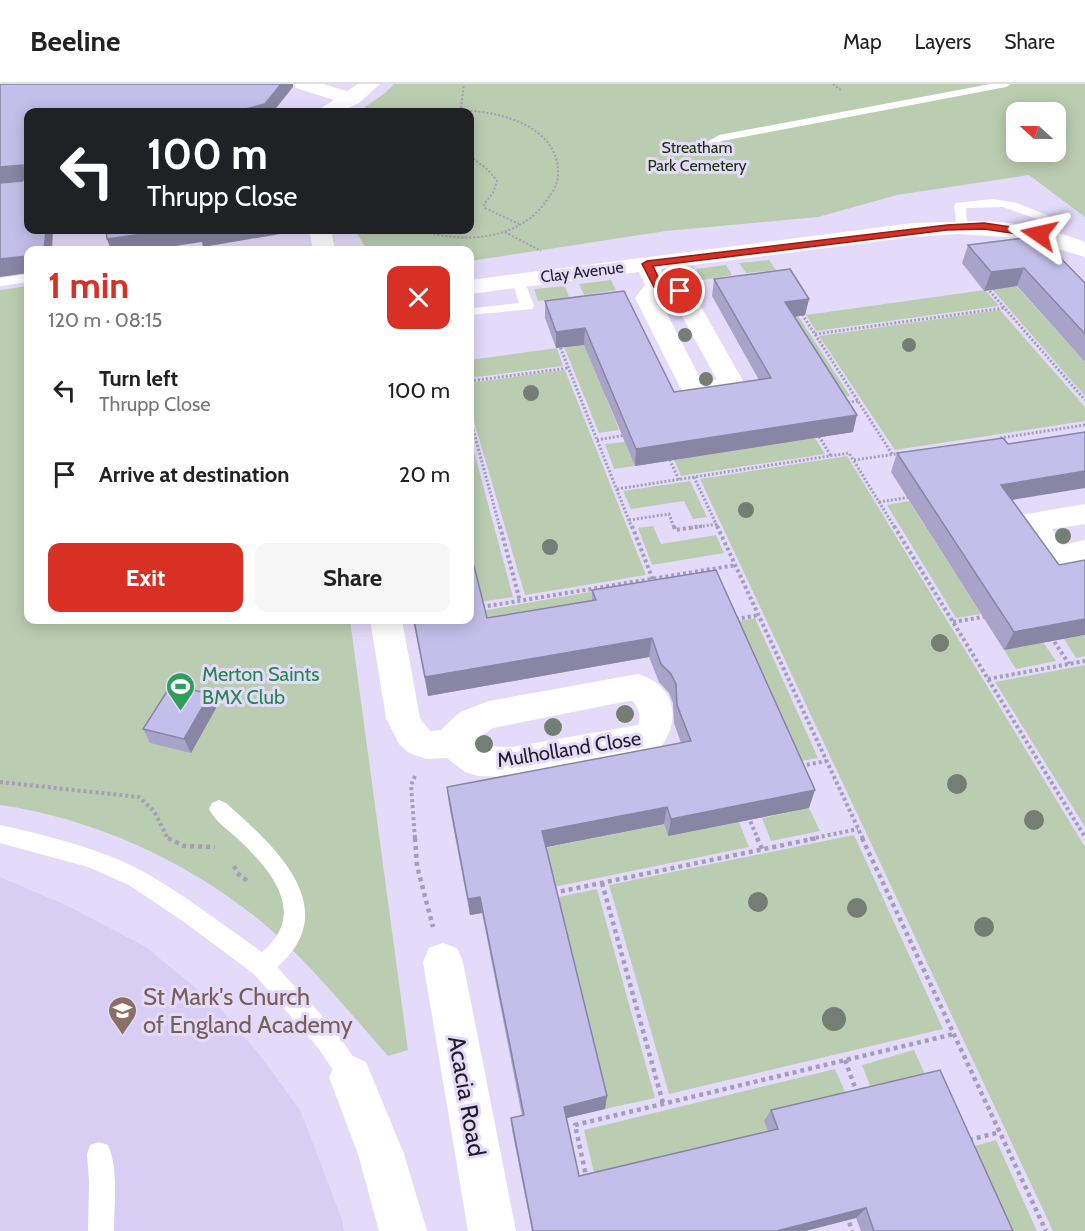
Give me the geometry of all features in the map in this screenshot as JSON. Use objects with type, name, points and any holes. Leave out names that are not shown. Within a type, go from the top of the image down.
[{"type":"street","points":[[303,84],[351,99]]},
{"type":"street","points":[[335,108],[371,84]]},
{"type":"street","name":"Clay Avenue","points":[[474,286],[518,280],[650,282],[913,230],[961,226],[1002,227],[1039,234],[1085,250]]},
{"type":"street","points":[[1085,514],[1032,522],[1055,557],[1085,551]]},
{"type":"street","points":[[387,624],[403,718],[409,732],[417,740],[431,747],[452,743]]},
{"type":"street","name":"Mulholland Close","points":[[638,687],[650,697],[658,719],[656,729],[648,738],[512,762],[478,761],[452,743],[459,732],[471,721],[489,715],[628,688],[638,687]]},
{"type":"street","name":"Acacia Road","points":[[443,962],[492,1231]]},
{"type":"street","points":[[351,1077],[381,1154],[403,1231]]},
{"type":"lane","points":[[708,145],[719,138],[1006,84]]},
{"type":"lane","points":[[0,282],[24,279]]},
{"type":"lane","points":[[474,312],[527,306],[518,280]]},
{"type":"lane","points":[[219,809],[261,848],[278,867],[291,889],[295,911],[294,926],[285,945],[262,966]]},
{"type":"lane","points":[[0,834],[92,859],[136,878],[192,915],[262,966],[327,1041],[351,1077]]},
{"type":"lane","points":[[99,1154],[102,1182],[101,1231]]},
{"type":"path","points":[[461,108],[464,84]]},
{"type":"path","points":[[433,234],[469,238],[505,232],[541,209],[559,175],[554,154],[542,138],[519,122],[498,113],[474,110]]},
{"type":"path","points":[[474,159],[497,181],[493,193],[484,204],[485,208],[519,225]]},
{"type":"path","points":[[986,287],[1085,400]]},
{"type":"path","points":[[795,305],[892,454]]},
{"type":"path","points":[[815,334],[1005,308]]},
{"type":"path","points":[[557,337],[659,595]]},
{"type":"path","points":[[474,380],[569,368]]},
{"type":"path","points":[[840,404],[858,401]]},
{"type":"path","points":[[992,439],[1085,425]]},
{"type":"path","points":[[813,427],[831,456]]},
{"type":"path","points":[[474,433],[520,601]]},
{"type":"path","points":[[597,440],[627,435]]},
{"type":"path","points":[[665,449],[679,480]]},
{"type":"path","points":[[854,460],[913,451]]},
{"type":"path","points":[[617,489],[849,453],[1085,837]]},
{"type":"path","points":[[694,477],[1046,1231]]},
{"type":"path","points":[[879,502],[915,496]]},
{"type":"path","points":[[629,520],[669,514],[675,530],[717,524]]},
{"type":"path","points":[[474,608],[736,565]]},
{"type":"path","points":[[725,620],[759,615]]},
{"type":"path","points":[[953,622],[988,616]]},
{"type":"path","points":[[1050,635],[1069,664]]},
{"type":"path","points":[[988,679],[1085,661]]},
{"type":"path","points":[[792,768],[826,761]]},
{"type":"path","points":[[418,770],[411,785],[417,866],[443,962]]},
{"type":"path","points":[[0,782],[140,797],[147,801],[154,810],[169,840],[184,846],[212,846],[222,849]]},
{"type":"path","points":[[747,813],[762,849]]},
{"type":"path","points":[[544,895],[858,829]]},
{"type":"path","points":[[233,864],[237,873],[250,883]]},
{"type":"path","points":[[602,883],[663,1103]]},
{"type":"path","points":[[589,1188],[575,1125],[954,1034]]},
{"type":"path","points":[[845,1060],[860,1100]]},
{"type":"path","points":[[967,1140],[1000,1132]]},
{"type":"path","points":[[846,1212],[852,1231]]},
{"type":"shaded area","name":"St Mark's Church of England Academy","points":[[0,877],[66,905],[146,947],[221,1009],[266,1063],[301,1112],[342,1220],[344,1231],[0,1231]]},
{"type":"green space","name":"Streatham Park Cemetery","points":[[394,84],[1085,84],[1085,217],[1029,175],[897,195],[818,217],[666,231],[474,260],[474,246],[365,246],[357,234],[474,234],[474,108],[364,108]]},
{"type":"green space","points":[[769,260],[776,270],[746,273],[739,263]]},
{"type":"green space","points":[[726,265],[732,275],[702,280],[696,269]]},
{"type":"green space","points":[[1009,278],[1085,362],[1085,396],[985,281]]},
{"type":"green space","points":[[611,280],[616,290],[584,295],[579,284]]},
{"type":"green space","points":[[565,286],[569,297],[538,301],[534,289]]},
{"type":"green space","name":"Merton Saints BMX Club","points":[[24,287],[24,624],[351,624],[408,1050],[388,1056],[328,987],[280,938],[234,901],[204,881],[140,846],[106,832],[36,812],[0,805],[0,290]]},
{"type":"green space","points":[[985,290],[999,306],[816,331],[806,315]]},
{"type":"green space","points":[[793,308],[850,396],[832,399],[767,311]]},
{"type":"green space","points":[[1000,310],[1085,407],[1085,421],[895,450],[819,336]]},
{"type":"green space","points":[[589,335],[606,398],[619,430],[599,433],[561,339]]},
{"type":"green space","points":[[557,348],[563,366],[474,377],[474,359]]},
{"type":"green space","points":[[565,370],[646,575],[525,595],[474,422],[474,382]]},
{"type":"green space","points":[[815,438],[825,454],[681,476],[674,460]]},
{"type":"green space","points":[[625,442],[635,466],[614,469],[605,444]]},
{"type":"green space","points":[[474,452],[513,597],[479,602],[474,580]]},
{"type":"green space","points":[[847,456],[1085,847],[1085,1231],[1053,1231],[700,479]]},
{"type":"green space","points":[[690,481],[707,517],[693,519],[684,501],[631,509],[623,491]]},
{"type":"green space","points":[[909,501],[981,614],[956,618],[887,505]]},
{"type":"green space","points":[[653,526],[661,544],[716,535],[724,553],[652,565],[638,528]]},
{"type":"green space","points":[[647,582],[592,610],[474,620],[474,612]]},
{"type":"green space","points":[[755,618],[818,758],[790,763],[728,623]]},
{"type":"green space","points":[[1085,635],[1085,656],[1076,658],[1064,639]]},
{"type":"green space","points":[[1043,642],[1056,661],[1016,669],[1004,650]]},
{"type":"green space","points":[[1085,665],[1085,827],[995,682]]},
{"type":"green space","points":[[809,808],[820,831],[771,841],[762,818]]},
{"type":"green space","points":[[739,822],[749,847],[529,892],[519,853],[664,824],[668,836]]},
{"type":"green space","points":[[854,835],[943,1029],[669,1094],[609,885]]},
{"type":"green space","points":[[597,889],[655,1098],[605,1109],[554,898]]},
{"type":"green space","points":[[914,1050],[929,1083],[874,1096],[862,1065]]},
{"type":"green space","points":[[835,1069],[849,1101],[765,1121],[771,1141],[596,1182],[584,1130]]},
{"type":"green space","points":[[996,1140],[1037,1231],[995,1231],[960,1150]]},
{"type":"building","points":[[0,84],[281,84],[265,104],[250,108],[24,108],[24,179],[23,165],[0,167]]},
{"type":"building","points":[[24,179],[24,234],[46,234],[44,246],[24,246],[24,256],[0,259],[0,183]]},
{"type":"building","points":[[106,234],[143,234],[107,239]]},
{"type":"building","points":[[1039,236],[1085,283],[1085,334],[1024,268],[991,272],[968,245]]},
{"type":"building","points":[[790,269],[809,299],[785,302],[857,415],[636,449],[585,328],[556,332],[545,301],[624,291],[674,392],[771,378],[714,279]]},
{"type":"building","points":[[1085,432],[1085,471],[1001,485],[1059,565],[1085,560],[1085,619],[1014,632],[897,453],[1003,438],[1008,444]]},
{"type":"building","points":[[474,566],[487,618],[596,600],[592,590],[716,570],[815,790],[671,819],[667,807],[542,831],[607,1096],[564,1107],[579,1176],[778,1129],[771,1110],[940,1070],[1013,1231],[874,1231],[866,1208],[777,1231],[533,1231],[511,1118],[524,1115],[480,897],[468,899],[447,787],[691,741],[677,705],[676,684],[671,674],[661,664],[652,638],[425,677],[415,624],[474,624]]},
{"type":"building","points":[[171,685],[210,694],[184,739],[143,729]]},
{"type":"place","name":"Merton Saints BMX Club","points":[[181,712]]},
{"type":"place","name":"St Mark's Church of England Academy","points":[[122,1036]]},
{"type":"route","points":[[680,291],[657,285],[647,264],[913,230],[984,226],[1039,234]]}]
